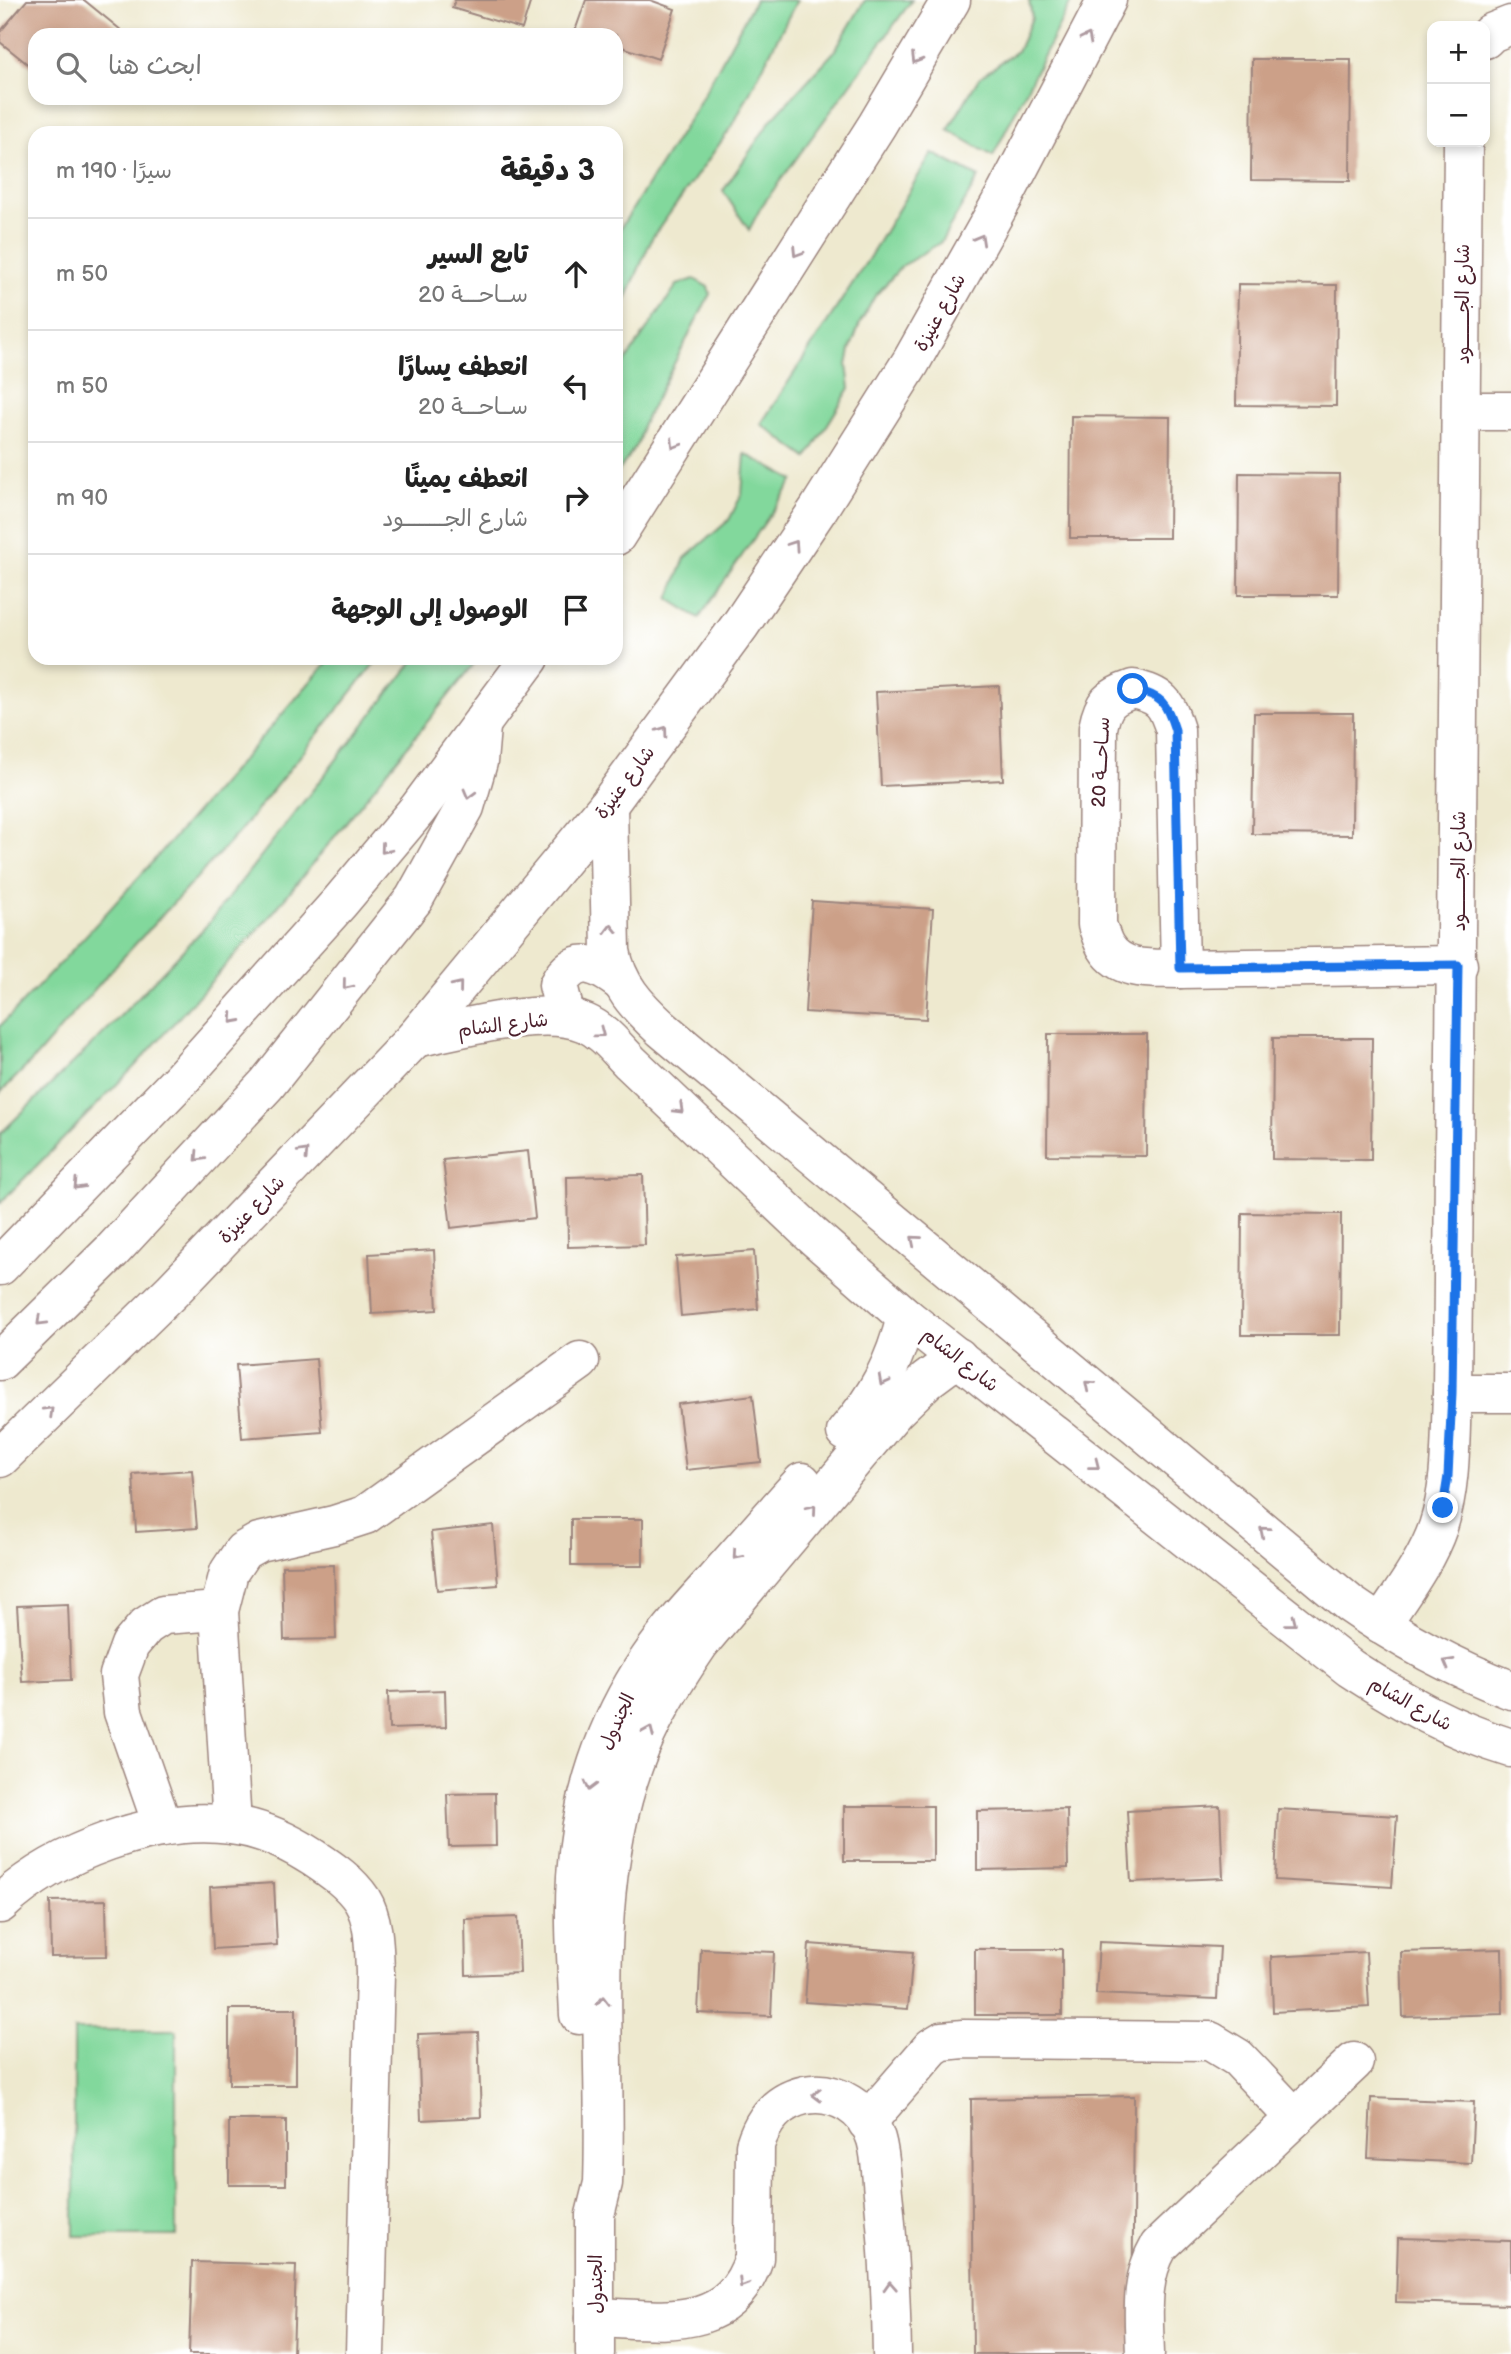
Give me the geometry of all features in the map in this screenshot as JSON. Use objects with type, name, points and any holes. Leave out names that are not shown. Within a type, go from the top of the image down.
[{"type":"main road","points":[[623,525],[877,125],[951,0]]},
{"type":"main road","name":"شارع عنيزة","points":[[0,1458],[172,1291],[415,1038],[608,805],[741,624],[819,508],[911,362],[1005,195],[1107,0]]},
{"type":"main road","points":[[1490,34],[1511,25]]},
{"type":"main road","name":"شارع الجــــــــود","points":[[1381,1625],[1416,1572],[1437,1529],[1448,1476],[1452,1393],[1458,965],[1463,147]]},
{"type":"main road","points":[[1462,411],[1511,411]]},
{"type":"main road","points":[[0,1266],[182,1078],[340,902],[418,809],[525,665]]},
{"type":"main road","name":"ســاحـــة 20","points":[[1180,968],[1175,730],[1168,709],[1154,694],[1133,689],[1115,695],[1102,709],[1098,728],[1097,925],[1106,948],[1120,962],[1134,967],[1180,968],[1458,965]]},
{"type":"main road","points":[[0,1360],[112,1251],[267,1084],[414,899],[465,807],[478,762],[481,727]]},
{"type":"main road","points":[[608,805],[611,951],[621,982],[640,1008],[1350,1604],[1381,1625],[1466,1673],[1511,1690]]},
{"type":"main road","points":[[566,1017],[558,985],[567,972],[580,965],[599,966],[621,982]]},
{"type":"main road","name":"شارع الشام","points":[[415,1038],[511,1020],[566,1017],[587,1024],[603,1034],[812,1236],[906,1317],[1350,1668],[1412,1707],[1449,1726],[1511,1748]]},
{"type":"main road","name":"الجندول","points":[[595,2215],[584,2182],[575,1923],[576,1877],[589,1786],[625,1699],[649,1659],[678,1622],[871,1402],[895,1355],[906,1317]]},
{"type":"main road","name":"الجندول","points":[[595,2335],[595,2215],[603,2183],[604,1973],[612,1854],[634,1764],[674,1681],[700,1643],[895,1411],[927,1380],[958,1357]]},
{"type":"main road","points":[[232,1825],[219,1611],[229,1572],[243,1551],[259,1542],[365,1515],[580,1361]]},
{"type":"main road","points":[[1452,1393],[1511,1394]]},
{"type":"main road","points":[[163,1827],[123,1712],[120,1675],[130,1645],[146,1626],[163,1615],[219,1611]]},
{"type":"main road","points":[[0,1904],[18,1887],[66,1858],[114,1840],[163,1827],[199,1824],[232,1825],[267,1833],[303,1851],[341,1876],[363,1901],[372,1929],[375,1973],[365,2354]]},
{"type":"main road","points":[[867,2122],[932,2047],[942,2041],[963,2039],[1210,2041],[1238,2058],[1294,2118]]},
{"type":"main road","points":[[1145,2354],[1145,2284],[1149,2263],[1159,2246],[1354,2062]]},
{"type":"main road","points":[[595,2335],[693,2318],[726,2303],[739,2291],[754,2258],[755,2145],[760,2130],[769,2115],[781,2104],[796,2097],[829,2095],[859,2110],[876,2138],[889,2260],[892,2354]]},
{"type":"green space","points":[[755,0],[797,0],[733,125],[652,238],[623,306],[623,224],[695,110]]},
{"type":"green space","points":[[865,0],[912,0],[761,207],[749,230],[723,191],[771,120],[834,52]]},
{"type":"green space","points":[[1029,0],[1072,0],[993,156],[948,130],[979,78],[1018,50],[1032,18]]},
{"type":"green space","points":[[932,153],[979,177],[941,242],[902,266],[875,296],[860,323],[850,350],[847,365],[850,388],[807,458],[761,424],[869,258]]},
{"type":"green space","points":[[694,279],[708,287],[710,294],[642,426],[639,441],[623,465],[623,365],[677,285]]},
{"type":"green space","points":[[745,454],[794,480],[699,618],[669,599],[685,558],[729,520],[742,494]]},
{"type":"green space","points":[[325,665],[373,665],[239,832],[115,966],[36,1057],[0,1093],[0,1026],[127,891]]},
{"type":"green space","points":[[411,665],[473,665],[272,914],[135,1066],[0,1203],[0,1134],[106,1031],[207,925]]},
{"type":"green space","points":[[74,2030],[176,2030],[176,2236],[74,2236]]},
{"type":"building","points":[[27,0],[84,0],[118,28],[28,28],[28,64],[0,42],[0,32]]},
{"type":"building","points":[[455,0],[531,0],[522,28],[452,8]]},
{"type":"building","points":[[586,0],[650,0],[675,9],[658,59],[623,47],[623,28],[576,28]]},
{"type":"building","points":[[1252,59],[1351,59],[1350,181],[1251,180]]},
{"type":"building","points":[[1238,284],[1337,285],[1336,406],[1236,405]]},
{"type":"building","points":[[1071,416],[1170,417],[1169,538],[1070,538]]},
{"type":"building","points":[[1239,473],[1339,474],[1338,595],[1238,595]]},
{"type":"building","points":[[999,686],[1003,780],[881,786],[876,692]]},
{"type":"building","points":[[1254,713],[1353,713],[1352,835],[1252,834]]},
{"type":"building","points":[[812,901],[933,909],[926,1019],[805,1012]]},
{"type":"building","points":[[1048,1034],[1147,1034],[1146,1156],[1047,1155]]},
{"type":"building","points":[[1273,1038],[1372,1038],[1371,1160],[1272,1159]]},
{"type":"building","points":[[528,1151],[535,1218],[451,1228],[443,1160]]},
{"type":"building","points":[[643,1175],[645,1245],[568,1247],[567,1177]]},
{"type":"building","points":[[1242,1213],[1341,1214],[1340,1335],[1241,1335]]},
{"type":"building","points":[[434,1250],[437,1310],[372,1314],[369,1254]]},
{"type":"building","points":[[754,1251],[758,1309],[681,1316],[676,1257]]},
{"type":"building","points":[[316,1359],[322,1432],[242,1438],[236,1365]]},
{"type":"building","points":[[753,1395],[761,1462],[686,1470],[678,1404]]},
{"type":"building","points":[[192,1470],[197,1528],[136,1532],[133,1474]]},
{"type":"building","points":[[571,1519],[643,1519],[643,1566],[571,1566]]},
{"type":"building","points":[[493,1525],[498,1585],[437,1590],[431,1532]]},
{"type":"building","points":[[334,1565],[336,1639],[284,1640],[282,1566]]},
{"type":"building","points":[[68,1604],[71,1680],[22,1682],[17,1606]]},
{"type":"building","points":[[445,1690],[446,1727],[389,1729],[388,1692]]},
{"type":"building","points":[[495,1793],[496,1846],[449,1847],[447,1794]]},
{"type":"building","points":[[844,1806],[933,1806],[933,1861],[844,1861]]},
{"type":"building","points":[[1220,1806],[1223,1878],[1131,1882],[1127,1811]]},
{"type":"building","points":[[1067,1809],[1068,1868],[977,1870],[977,1811]]},
{"type":"building","points":[[1278,1809],[1397,1816],[1392,1887],[1275,1880]]},
{"type":"building","points":[[274,1883],[277,1945],[213,1949],[210,1887]]},
{"type":"building","points":[[106,1900],[107,1956],[51,1957],[50,1901]]},
{"type":"building","points":[[518,1917],[520,1973],[466,1975],[465,1919]]},
{"type":"building","points":[[1099,1942],[1220,1947],[1217,1999],[1096,1994]]},
{"type":"building","points":[[809,1944],[913,1952],[908,2009],[805,2002]]},
{"type":"building","points":[[701,1949],[774,1952],[771,2016],[698,2013]]},
{"type":"building","points":[[975,1949],[1062,1949],[1062,2015],[975,2015]]},
{"type":"building","points":[[1502,1949],[1503,2014],[1403,2017],[1401,1952]]},
{"type":"building","points":[[1366,1952],[1369,2007],[1273,2012],[1271,1957]]},
{"type":"building","points":[[229,2009],[296,2009],[296,2085],[229,2085]]},
{"type":"building","points":[[478,2032],[481,2117],[421,2120],[418,2034]]},
{"type":"building","points":[[1134,2096],[1132,2354],[973,2354],[971,2099]]},
{"type":"building","points":[[1371,2098],[1474,2102],[1471,2163],[1368,2158]]},
{"type":"building","points":[[229,2120],[286,2120],[286,2185],[229,2185]]},
{"type":"building","points":[[1398,2238],[1511,2241],[1511,2305],[1396,2302]]},
{"type":"building","points":[[192,2262],[296,2265],[293,2354],[189,2354]]},
{"type":"route","points":[[1133,689],[1154,694],[1168,709],[1175,730],[1180,968],[1458,965],[1452,1393],[1448,1476],[1443,1508]]}]
